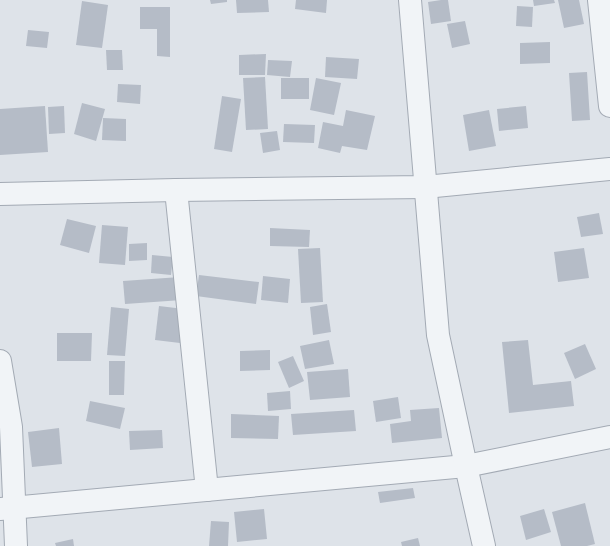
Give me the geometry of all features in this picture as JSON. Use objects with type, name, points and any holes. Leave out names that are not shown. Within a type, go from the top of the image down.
[{"type":"street","points":[[410,0],[438,335],[484,546]]},
{"type":"street","points":[[599,0],[610,106]]},
{"type":"street","points":[[0,194],[425,187],[610,169]]},
{"type":"street","points":[[176,190],[207,490]]},
{"type":"street","points":[[0,361],[11,427],[7,508],[16,546]]},
{"type":"street","points":[[7,508],[466,466],[610,437]]},
{"type":"building","points":[[210,0],[227,0],[227,2],[211,4]]},
{"type":"building","points":[[236,0],[268,0],[269,12],[237,13]]},
{"type":"building","points":[[296,0],[327,0],[326,13],[295,9]]},
{"type":"building","points":[[448,0],[451,21],[431,24],[428,2]]},
{"type":"building","points":[[533,0],[554,0],[555,3],[534,6]]},
{"type":"building","points":[[558,0],[579,0],[584,24],[564,28]]},
{"type":"building","points":[[82,1],[108,5],[102,48],[76,45]]},
{"type":"building","points":[[517,6],[533,7],[532,27],[516,26]]},
{"type":"building","points":[[140,7],[170,7],[170,57],[157,56],[157,29],[140,29]]},
{"type":"building","points":[[465,21],[470,44],[452,48],[447,24]]},
{"type":"building","points":[[28,30],[49,32],[47,48],[26,46]]},
{"type":"building","points":[[550,42],[550,63],[520,64],[520,43]]},
{"type":"building","points":[[106,50],[122,50],[123,70],[107,70]]},
{"type":"building","points":[[266,54],[265,75],[239,75],[239,55]]},
{"type":"building","points":[[326,57],[359,59],[357,79],[325,77]]},
{"type":"building","points":[[268,60],[292,61],[290,77],[267,75]]},
{"type":"building","points":[[587,72],[590,120],[572,121],[569,73]]},
{"type":"building","points":[[265,77],[268,129],[246,130],[243,78]]},
{"type":"building","points":[[281,78],[309,78],[309,99],[281,99]]},
{"type":"building","points":[[316,78],[341,83],[334,115],[310,110]]},
{"type":"building","points":[[118,84],[141,85],[140,104],[117,102]]},
{"type":"building","points":[[222,96],[241,99],[232,152],[214,149]]},
{"type":"building","points":[[82,103],[105,109],[96,141],[74,134]]},
{"type":"building","points":[[45,106],[48,152],[0,155],[0,109]]},
{"type":"building","points":[[64,106],[65,133],[49,134],[48,107]]},
{"type":"building","points":[[526,106],[528,128],[499,131],[497,109]]},
{"type":"building","points":[[346,110],[375,116],[367,150],[342,146],[340,153],[318,148],[323,122],[343,126]]},
{"type":"building","points":[[489,110],[496,146],[469,151],[463,115]]},
{"type":"building","points":[[103,118],[126,119],[126,141],[102,140]]},
{"type":"building","points":[[284,124],[315,125],[314,143],[283,142]]},
{"type":"building","points":[[277,131],[280,150],[263,153],[260,133]]},
{"type":"building","points":[[599,213],[603,234],[581,237],[577,217]]},
{"type":"building","points":[[67,219],[96,226],[89,253],[60,245]]},
{"type":"building","points":[[102,225],[128,227],[125,265],[99,263]]},
{"type":"building","points":[[270,228],[310,230],[309,247],[270,246]]},
{"type":"building","points":[[147,243],[147,260],[129,261],[129,244]]},
{"type":"building","points":[[320,248],[323,302],[301,303],[298,249]]},
{"type":"building","points":[[584,248],[589,278],[558,282],[554,252]]},
{"type":"building","points":[[152,255],[173,257],[171,275],[151,273]]},
{"type":"building","points":[[199,275],[259,282],[256,304],[196,296]]},
{"type":"building","points":[[263,276],[290,279],[288,303],[261,300]]},
{"type":"building","points":[[180,277],[182,300],[125,304],[123,281]]},
{"type":"building","points":[[327,304],[331,332],[313,335],[310,307]]},
{"type":"building","points":[[159,306],[184,309],[180,343],[155,340]]},
{"type":"building","points":[[111,307],[129,309],[125,356],[107,355]]},
{"type":"building","points":[[57,333],[92,333],[91,361],[57,361]]},
{"type":"building","points":[[329,340],[334,364],[305,369],[300,346]]},
{"type":"building","points":[[528,340],[533,385],[571,381],[574,406],[509,413],[502,342]]},
{"type":"building","points":[[585,344],[596,369],[575,379],[564,353]]},
{"type":"building","points":[[270,350],[270,370],[240,371],[240,351]]},
{"type":"building","points":[[293,356],[304,381],[289,388],[278,362]]},
{"type":"building","points":[[109,361],[125,361],[124,395],[109,395]]},
{"type":"building","points":[[348,369],[350,397],[310,400],[307,372]]},
{"type":"building","points":[[290,391],[291,409],[268,411],[267,393]]},
{"type":"building","points":[[398,397],[401,418],[376,422],[373,401]]},
{"type":"building","points":[[90,401],[125,408],[120,429],[86,421]]},
{"type":"building","points":[[439,408],[442,438],[392,443],[390,424],[411,421],[410,410]]},
{"type":"building","points":[[354,410],[356,431],[293,435],[291,414]]},
{"type":"building","points":[[231,414],[279,416],[278,439],[231,438]]},
{"type":"building","points":[[59,428],[62,464],[32,467],[28,432]]},
{"type":"building","points":[[162,430],[163,448],[130,450],[129,431]]},
{"type":"building","points":[[413,488],[415,498],[380,503],[378,492]]},
{"type":"building","points":[[585,503],[595,544],[587,546],[561,546],[552,512]]},
{"type":"building","points":[[264,509],[267,539],[237,542],[234,512]]},
{"type":"building","points":[[544,509],[551,532],[526,540],[520,516]]},
{"type":"building","points":[[211,521],[229,522],[228,546],[209,546]]},
{"type":"building","points":[[418,538],[420,546],[402,546],[401,542]]},
{"type":"building","points":[[73,539],[74,546],[56,546],[55,543]]}]
